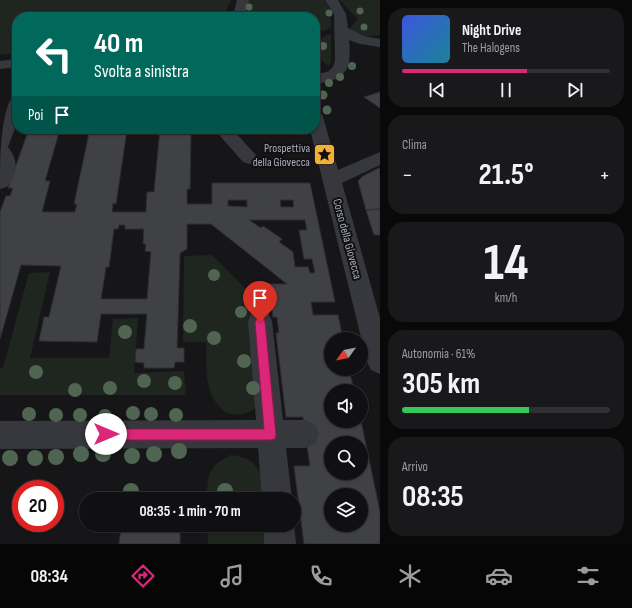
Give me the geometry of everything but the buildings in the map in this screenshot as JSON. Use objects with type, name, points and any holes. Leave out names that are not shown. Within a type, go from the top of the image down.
[{"type":"street","points":[[240,12],[242,0]]},
{"type":"street","points":[[320,78],[337,73],[341,68],[343,59],[340,14],[337,7],[331,0]]},
{"type":"street","points":[[342,30],[360,40],[380,43]]},
{"type":"street","points":[[343,59],[380,43]]},
{"type":"street","points":[[0,65],[12,64]]},
{"type":"street","points":[[0,146],[11,103]]},
{"type":"street","points":[[227,134],[249,158]]},
{"type":"street","name":"Corso della Giovecca","points":[[320,134],[380,362]]},
{"type":"street","points":[[0,149],[6,154],[8,163],[3,178],[0,182]]},
{"type":"street","points":[[332,180],[380,158]]},
{"type":"street","points":[[260,322],[275,492]]},
{"type":"street","points":[[0,434],[305,434]]},
{"type":"street","points":[[279,532],[280,544]]},
{"type":"shaded area","points":[[0,0],[231,0],[227,12],[12,12],[12,54],[0,55]]},
{"type":"shaded area","points":[[247,0],[324,0],[327,3],[331,13],[331,28],[320,31],[320,12],[248,12],[246,5]]},
{"type":"shaded area","points":[[339,0],[380,0],[380,35],[363,36],[352,31],[350,28],[358,19]]},
{"type":"shaded area","points":[[326,35],[331,35],[331,62],[329,66],[320,60],[321,39]]},
{"type":"shaded area","points":[[212,255],[253,296],[261,396],[257,406],[253,410],[240,415],[232,414],[223,410],[212,396],[207,379],[206,342],[183,342],[184,256]]},
{"type":"shaded area","points":[[50,272],[30,358],[109,358],[113,319],[138,318],[134,373],[184,371],[186,395],[0,395],[0,368],[3,368],[29,273]]},
{"type":"shaded area","points":[[231,455],[241,457],[254,464],[258,469],[264,492],[207,492],[211,472],[218,463]]},
{"type":"shaded area","points":[[207,532],[267,532],[268,544],[208,544]]},
{"type":"place","name":"Prospettiva della Giovecca","points":[[325,155]]},
{"type":"route","points":[[106,434],[270,435],[260,322]]}]
